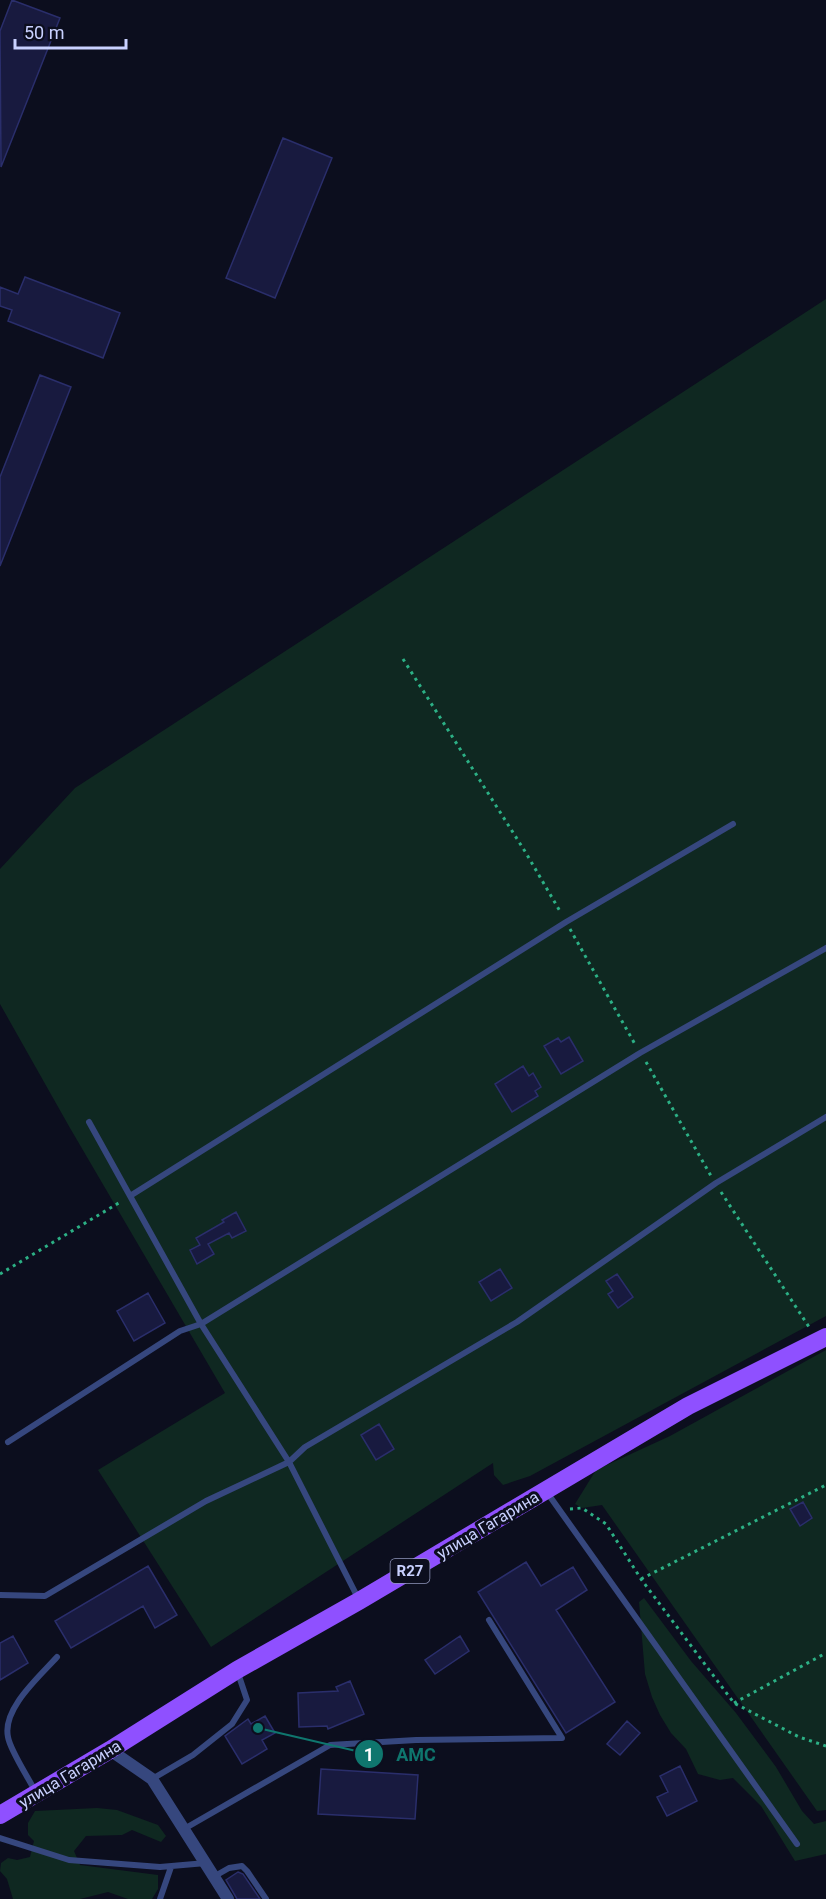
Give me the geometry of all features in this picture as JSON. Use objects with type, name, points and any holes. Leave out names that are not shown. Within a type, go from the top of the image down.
[{"type":"main road","name":"улица Гагарина","points":[[0,1815],[110,1750],[237,1670],[359,1601],[688,1406],[822,1339]]},
{"type":"street","points":[[110,1750],[152,1779],[228,1899]]},
{"type":"lane","points":[[130,1196],[566,922],[733,824]]},
{"type":"lane","points":[[8,1442],[180,1330],[201,1324],[640,1053],[826,948]]},
{"type":"lane","points":[[0,1595],[45,1596],[206,1501],[289,1462],[305,1447],[517,1322],[716,1183],[826,1117]]},
{"type":"lane","points":[[89,1122],[201,1324],[289,1462],[359,1601]]},
{"type":"lane","points":[[546,1491],[797,1844]]},
{"type":"lane","points":[[184,1828],[330,1745],[416,1740],[562,1738],[489,1620]]},
{"type":"lane","points":[[37,1794],[8,1738],[8,1720],[16,1703],[57,1657]]},
{"type":"lane","points":[[152,1779],[193,1755],[232,1724],[247,1700],[237,1670]]},
{"type":"lane","points":[[0,1838],[69,1860],[171,1867],[207,1863]]},
{"type":"lane","points":[[215,1876],[229,1868],[242,1866],[266,1899]]},
{"type":"lane","points":[[160,1899],[171,1867]]},
{"type":"path","points":[[404,659],[526,853],[716,1183],[822,1339]]},
{"type":"path","points":[[0,1274],[130,1196]]},
{"type":"path","points":[[641,1579],[826,1485]]},
{"type":"path","points":[[559,1510],[582,1508],[606,1524],[641,1579],[734,1703],[799,1737],[826,1746]]},
{"type":"path","points":[[734,1703],[826,1653]]},
{"type":"green space","points":[[826,299],[826,1316],[530,1476],[503,1485],[494,1475],[493,1463],[211,1647],[98,1470],[225,1393],[0,1004],[0,869],[75,788]]},
{"type":"green space","points":[[826,1350],[826,1810],[817,1811],[602,1505],[582,1508],[575,1504],[596,1470],[670,1436]]},
{"type":"green space","points":[[644,1598],[691,1661],[736,1713],[776,1767],[802,1811],[814,1824],[826,1821],[826,1854],[795,1861],[761,1806],[733,1778],[720,1780],[698,1774],[686,1749],[671,1733],[652,1697],[645,1674],[639,1602]]},
{"type":"green space","points":[[97,1808],[117,1810],[158,1825],[166,1836],[161,1842],[132,1830],[122,1835],[86,1836],[74,1851],[80,1865],[158,1875],[158,1889],[152,1899],[128,1899],[108,1892],[80,1899],[13,1899],[7,1879],[0,1871],[1,1863],[8,1858],[17,1860],[30,1857],[34,1841],[28,1835],[28,1823],[35,1811]]},
{"type":"building","points":[[12,0],[60,18],[1,167],[0,31]]},
{"type":"building","points":[[283,138],[332,158],[275,298],[226,278]]},
{"type":"building","points":[[25,277],[120,313],[103,358],[8,321],[12,310],[0,306],[0,287],[18,294]]},
{"type":"building","points":[[40,375],[71,387],[0,566],[0,477]]},
{"type":"building","points":[[569,1037],[583,1061],[561,1074],[544,1046],[558,1038],[561,1042]]},
{"type":"building","points":[[523,1066],[529,1076],[533,1073],[541,1087],[535,1091],[538,1096],[512,1112],[495,1084]]},
{"type":"building","points":[[236,1212],[246,1231],[232,1238],[229,1233],[208,1244],[214,1254],[197,1264],[190,1250],[200,1245],[196,1238],[224,1222],[222,1220]]},
{"type":"building","points":[[500,1269],[512,1288],[491,1301],[479,1282]]},
{"type":"building","points":[[617,1274],[633,1297],[618,1308],[608,1294],[613,1291],[606,1281]]},
{"type":"building","points":[[148,1293],[165,1323],[134,1341],[117,1311]]},
{"type":"building","points":[[379,1424],[394,1449],[376,1460],[361,1435]]},
{"type":"building","points":[[803,1502],[812,1518],[800,1526],[790,1509]]},
{"type":"building","points":[[526,1562],[541,1586],[573,1567],[587,1590],[556,1610],[615,1702],[566,1733],[478,1592]]},
{"type":"building","points":[[148,1566],[177,1615],[155,1628],[143,1606],[71,1648],[55,1621]]},
{"type":"building","points":[[13,1636],[28,1663],[0,1680],[0,1643]]},
{"type":"building","points":[[460,1636],[469,1651],[435,1674],[425,1660]]},
{"type":"building","points":[[350,1681],[364,1714],[328,1729],[327,1726],[299,1727],[298,1693],[338,1691],[336,1687]]},
{"type":"building","points":[[265,1716],[275,1733],[262,1740],[267,1749],[242,1764],[225,1736],[248,1719],[251,1724]]},
{"type":"building","points":[[627,1721],[640,1733],[620,1755],[607,1744]]},
{"type":"building","points":[[680,1766],[697,1801],[667,1816],[657,1797],[668,1792],[660,1776]]},
{"type":"building","points":[[321,1769],[418,1775],[415,1819],[318,1814]]},
{"type":"building","points":[[238,1872],[243,1874],[260,1899],[237,1899],[226,1880]]},
{"type":"place","name":"AMC","points":[[258,1728]]}]
